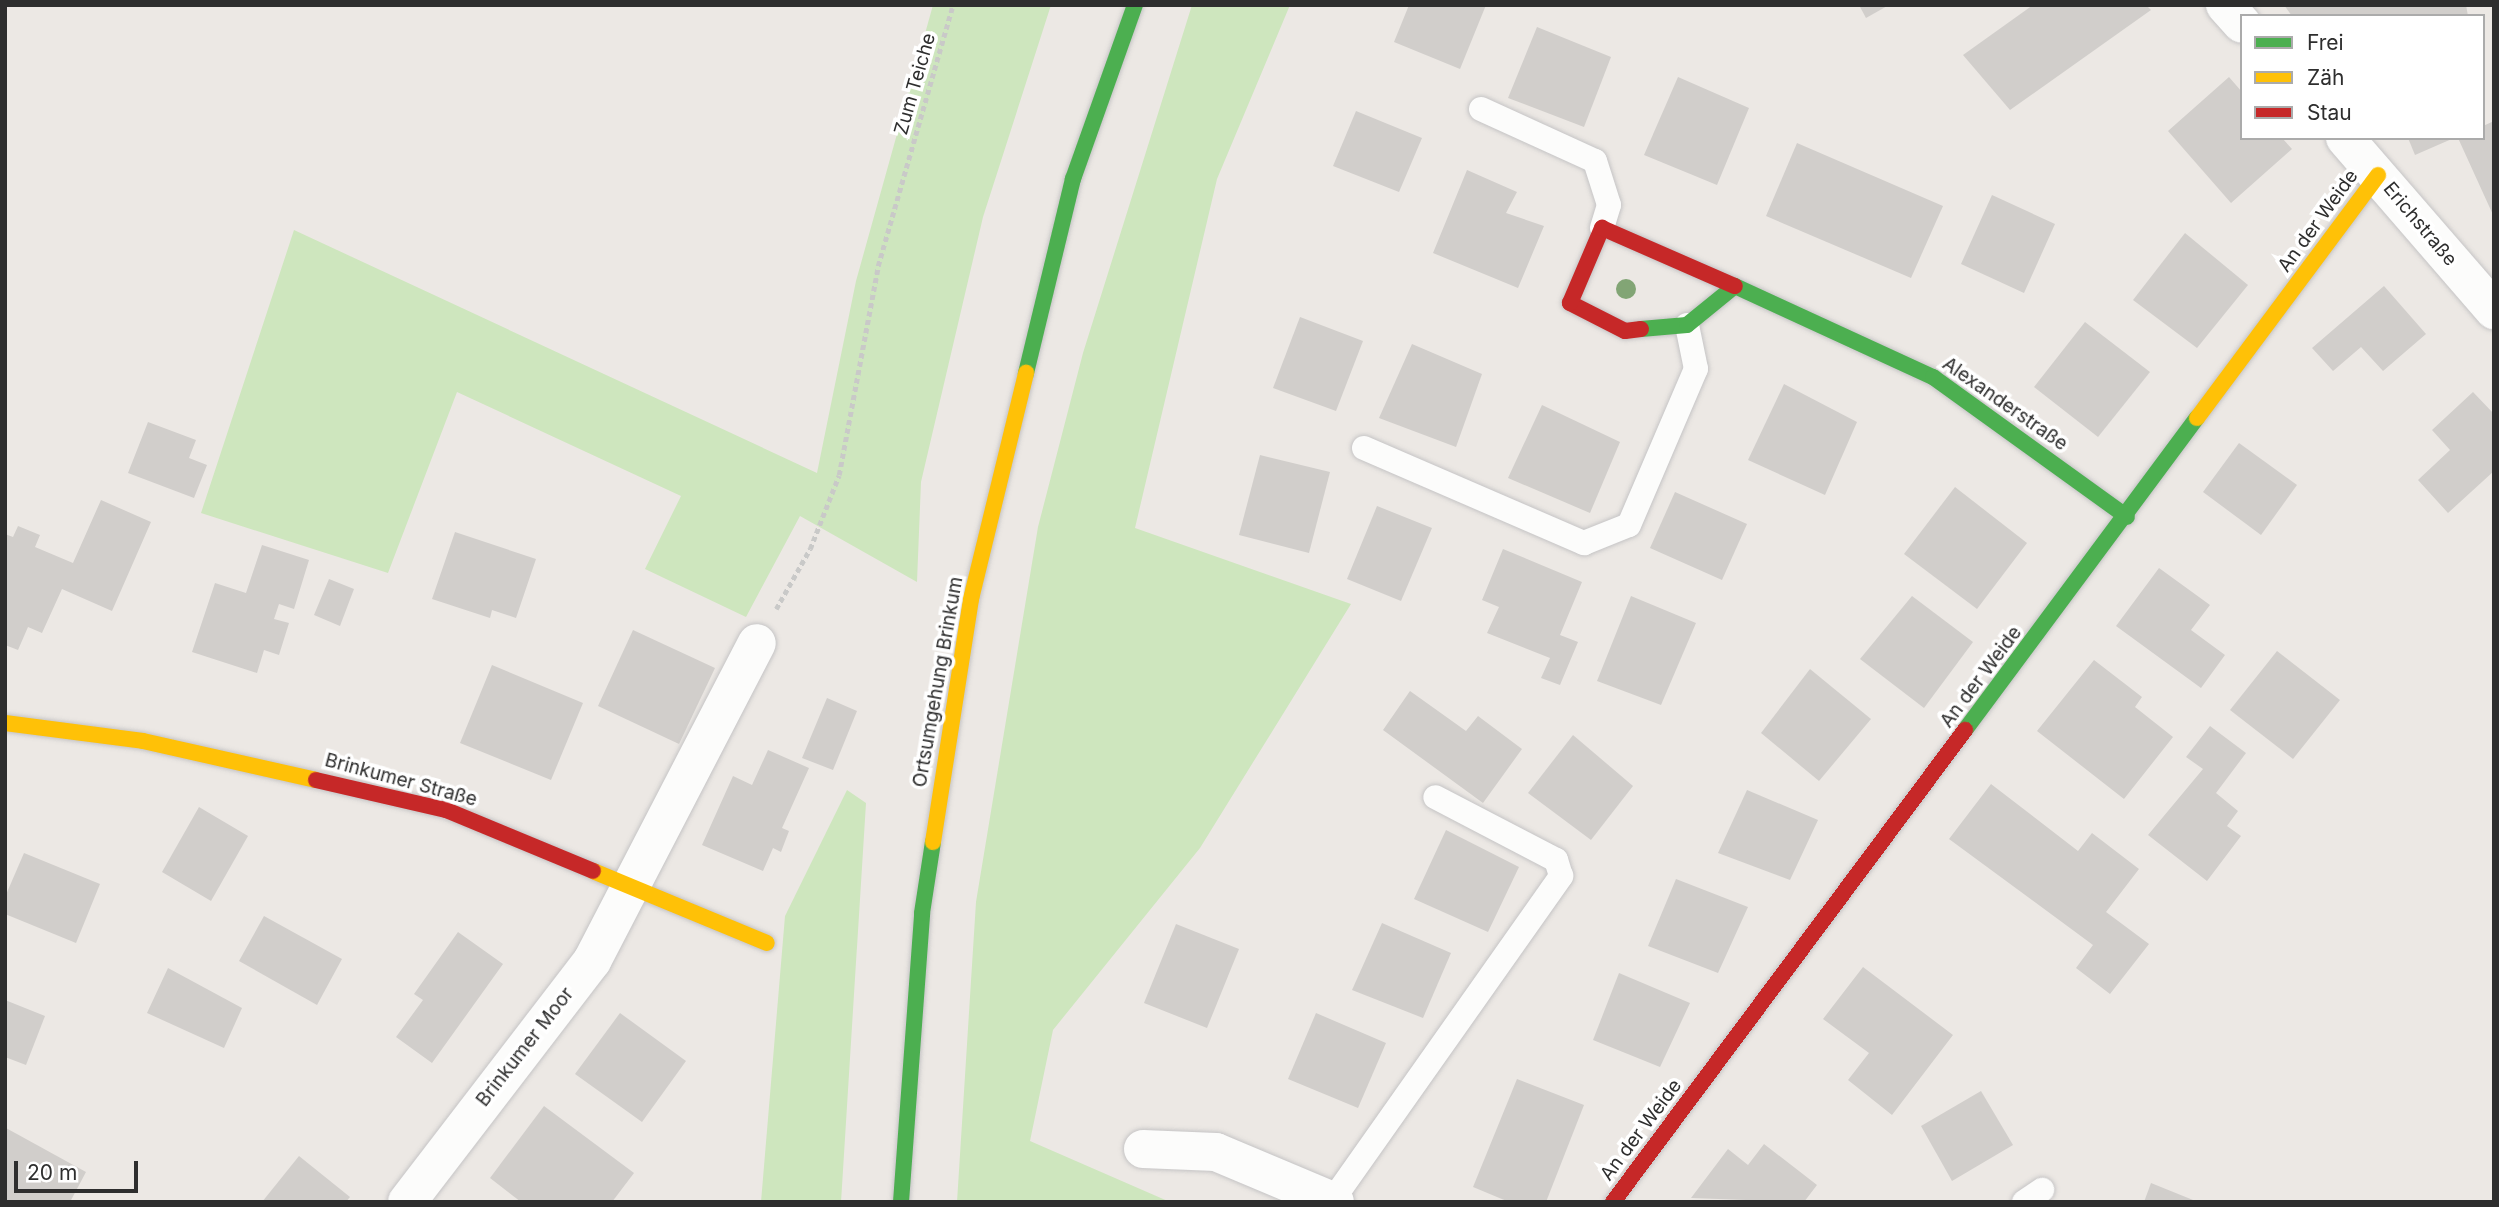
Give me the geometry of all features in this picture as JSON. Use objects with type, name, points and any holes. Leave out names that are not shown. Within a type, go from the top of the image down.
[{"type":"main road","name":"Ortsumgehung Brinkum","points":[[901,1202],[922,913],[971,599],[1073,179],[1135,5]]},
{"type":"main road","name":"An der Weide","points":[[1613,1202],[2127,517],[2378,175]]},
{"type":"main road","name":"Alexanderstraße","points":[[1602,228],[1933,377],[2127,517]]},
{"type":"main road","points":[[1602,228],[1570,303],[1625,331],[1687,325],[1735,286]]},
{"type":"main road","name":"Brinkumer Straße","points":[[5,723],[144,741],[446,810],[628,883],[767,943]]},
{"type":"street","points":[[2225,5],[2240,22]]},
{"type":"street","name":"Erichstraße","points":[[2347,140],[2494,310]]},
{"type":"street","name":"Brinkumer Moor","points":[[407,1202],[592,961],[628,883],[757,643]]},
{"type":"street","points":[[1143,1149],[1216,1152],[1333,1201]]},
{"type":"lane","points":[[1480,109],[1595,162],[1609,205],[1602,228]]},
{"type":"lane","points":[[1364,448],[1584,543],[1629,525],[1696,369],[1687,325]]},
{"type":"lane","points":[[1333,1201],[1552,895],[1561,876],[1556,860],[1435,797]]},
{"type":"path","name":"Zum Teiche","points":[[757,643],[810,550],[839,475],[878,266],[953,5]]},
{"type":"green space","points":[[933,5],[1051,5],[983,217],[921,482],[917,582],[800,516],[746,617],[645,569],[681,496],[457,392],[388,573],[201,513],[294,230],[817,473],[856,281]]},
{"type":"green space","points":[[1192,5],[1290,5],[1217,179],[1135,528],[1351,604],[1200,848],[1053,1030],[1030,1141],[1170,1202],[957,1202],[976,902],[1038,527],[1083,353]]},
{"type":"green space","points":[[847,790],[866,803],[841,1202],[761,1202],[785,916]]},
{"type":"building","points":[[1409,5],[1486,5],[1460,69],[1394,42]]},
{"type":"building","points":[[1859,5],[1889,5],[1866,18]]},
{"type":"building","points":[[2033,5],[2146,5],[2151,10],[2010,110],[1963,55]]},
{"type":"building","points":[[2284,5],[2466,5],[2468,14],[2291,14]]},
{"type":"building","points":[[1537,27],[1611,57],[1584,127],[1508,98]]},
{"type":"building","points":[[1678,77],[1749,108],[1717,185],[1644,155]]},
{"type":"building","points":[[2229,77],[2240,90],[2240,140],[2284,140],[2292,149],[2231,203],[2168,131]]},
{"type":"building","points":[[1356,111],[1422,138],[1399,192],[1333,166]]},
{"type":"building","points":[[2494,121],[2494,217],[2459,140],[2485,140],[2485,125]]},
{"type":"building","points":[[2409,140],[2449,140],[2415,155]]},
{"type":"building","points":[[1797,143],[1943,206],[1911,278],[1766,216]]},
{"type":"building","points":[[1467,170],[1517,192],[1506,213],[1544,226],[1518,288],[1433,253]]},
{"type":"building","points":[[1992,195],[2055,224],[2024,293],[1961,264]]},
{"type":"building","points":[[2185,233],[2248,285],[2197,348],[2133,300]]},
{"type":"building","points":[[2384,286],[2426,334],[2383,371],[2361,347],[2333,371],[2312,348]]},
{"type":"building","points":[[1300,317],[1363,341],[1336,411],[1273,388]]},
{"type":"building","points":[[2085,322],[2150,372],[2098,437],[2034,387]]},
{"type":"building","points":[[1412,344],[1482,374],[1456,447],[1379,418]]},
{"type":"building","points":[[1784,384],[1857,422],[1825,495],[1748,460]]},
{"type":"building","points":[[2473,392],[2494,414],[2494,471],[2448,513],[2418,480],[2450,450],[2432,430]]},
{"type":"building","points":[[1542,405],[1620,442],[1590,513],[1508,478]]},
{"type":"building","points":[[148,422],[196,440],[189,458],[207,465],[194,498],[128,473]]},
{"type":"building","points":[[2239,443],[2297,485],[2261,535],[2203,492]]},
{"type":"building","points":[[1260,455],[1330,472],[1309,553],[1239,535]]},
{"type":"building","points":[[1955,487],[2027,543],[1977,609],[1904,554]]},
{"type":"building","points":[[1675,492],[1747,524],[1722,580],[1650,548]]},
{"type":"building","points":[[101,500],[151,522],[112,611],[62,589],[42,633],[28,627],[18,650],[5,645],[5,534],[13,537],[18,526],[40,535],[35,547],[73,563]]},
{"type":"building","points":[[1377,506],[1432,528],[1401,601],[1347,579]]},
{"type":"building","points":[[455,532],[536,559],[516,618],[492,610],[490,618],[432,599]]},
{"type":"building","points":[[262,545],[309,560],[294,609],[279,604],[274,619],[289,623],[279,655],[264,650],[257,673],[192,652],[215,583],[246,593]]},
{"type":"building","points":[[1503,549],[1582,582],[1560,635],[1578,642],[1560,685],[1541,678],[1550,658],[1487,633],[1499,607],[1482,600]]},
{"type":"building","points":[[2159,568],[2210,605],[2191,630],[2225,655],[2201,688],[2116,626]]},
{"type":"building","points":[[329,579],[354,589],[340,626],[314,615]]},
{"type":"building","points":[[1631,596],[1696,623],[1661,705],[1597,681]]},
{"type":"building","points":[[1912,596],[1973,642],[1924,708],[1860,659]]},
{"type":"building","points":[[633,630],[715,668],[679,744],[598,706]]},
{"type":"building","points":[[2277,651],[2340,700],[2293,759],[2230,710]]},
{"type":"building","points":[[2094,660],[2142,697],[2135,707],[2173,737],[2124,799],[2037,731]]},
{"type":"building","points":[[492,665],[583,703],[551,780],[460,743]]},
{"type":"building","points":[[1810,669],[1871,719],[1819,781],[1761,733]]},
{"type":"building","points":[[1410,691],[1466,731],[1478,716],[1522,749],[1483,803],[1383,730]]},
{"type":"building","points":[[827,698],[857,711],[833,770],[802,758]]},
{"type":"building","points":[[2210,726],[2246,753],[2216,793],[2238,811],[2227,826],[2241,836],[2207,881],[2148,835],[2203,769],[2186,757]]},
{"type":"building","points":[[1573,735],[1633,786],[1591,840],[1528,793]]},
{"type":"building","points":[[768,750],[809,768],[782,828],[789,831],[781,852],[773,848],[763,871],[702,845],[733,776],[752,785]]},
{"type":"building","points":[[1991,784],[2078,851],[2092,833],[2139,869],[2106,912],[2149,944],[2110,994],[2076,968],[2093,945],[1949,839]]},
{"type":"building","points":[[1747,790],[1818,820],[1790,880],[1718,853]]},
{"type":"building","points":[[199,807],[248,836],[211,901],[162,872]]},
{"type":"building","points":[[1446,830],[1519,867],[1488,932],[1414,899]]},
{"type":"building","points":[[24,853],[100,884],[76,943],[5,914],[5,897]]},
{"type":"building","points":[[1676,879],[1748,907],[1718,973],[1648,946]]},
{"type":"building","points":[[264,916],[342,959],[317,1005],[239,961]]},
{"type":"building","points":[[1382,923],[1451,953],[1423,1018],[1352,990]]},
{"type":"building","points":[[1176,924],[1239,949],[1207,1028],[1144,1003]]},
{"type":"building","points":[[458,932],[503,964],[432,1063],[396,1037],[423,1000],[414,994]]},
{"type":"building","points":[[1863,967],[1953,1035],[1892,1115],[1848,1080],[1869,1053],[1823,1019]]},
{"type":"building","points":[[168,968],[242,1008],[224,1048],[147,1013]]},
{"type":"building","points":[[1619,973],[1690,1003],[1660,1067],[1593,1040]]},
{"type":"building","points":[[5,1000],[45,1016],[26,1065],[5,1057]]},
{"type":"building","points":[[620,1013],[686,1061],[642,1122],[575,1074]]},
{"type":"building","points":[[1316,1013],[1386,1043],[1358,1108],[1288,1079]]},
{"type":"building","points":[[1517,1079],[1584,1105],[1546,1202],[1509,1202],[1473,1187]]},
{"type":"building","points":[[1981,1091],[2013,1145],[1952,1181],[1921,1126]]},
{"type":"building","points":[[544,1106],[634,1173],[612,1202],[521,1202],[490,1178]]},
{"type":"building","points":[[6,1128],[86,1172],[70,1202],[5,1202]]},
{"type":"building","points":[[1764,1144],[1817,1185],[1804,1202],[1691,1198],[1728,1149],[1748,1165]]},
{"type":"building","points":[[299,1156],[350,1197],[346,1202],[262,1202]]},
{"type":"building","points":[[2151,1183],[2198,1202],[2144,1202]]},
{"type":"traffic: fast","points":[[1026,373],[1073,179],[1135,5]]},
{"type":"traffic: fast","points":[[1641,329],[1687,325],[1735,286],[1933,377],[2127,517]]},
{"type":"traffic: fast","points":[[1965,730],[2197,418]]},
{"type":"traffic: fast","points":[[901,1202],[922,913],[933,842]]},
{"type":"traffic: slow","points":[[2197,418],[2378,175]]},
{"type":"traffic: slow","points":[[933,842],[971,599],[1026,373]]},
{"type":"traffic: slow","points":[[5,723],[143,741],[316,780]]},
{"type":"traffic: slow","points":[[593,871],[767,943]]},
{"type":"traffic: jam","points":[[1641,329],[1625,331],[1570,303],[1602,228],[1735,286]]},
{"type":"traffic: jam","points":[[1613,1202],[1965,730]]},
{"type":"traffic: jam","points":[[316,780],[446,810],[593,871]]}]
